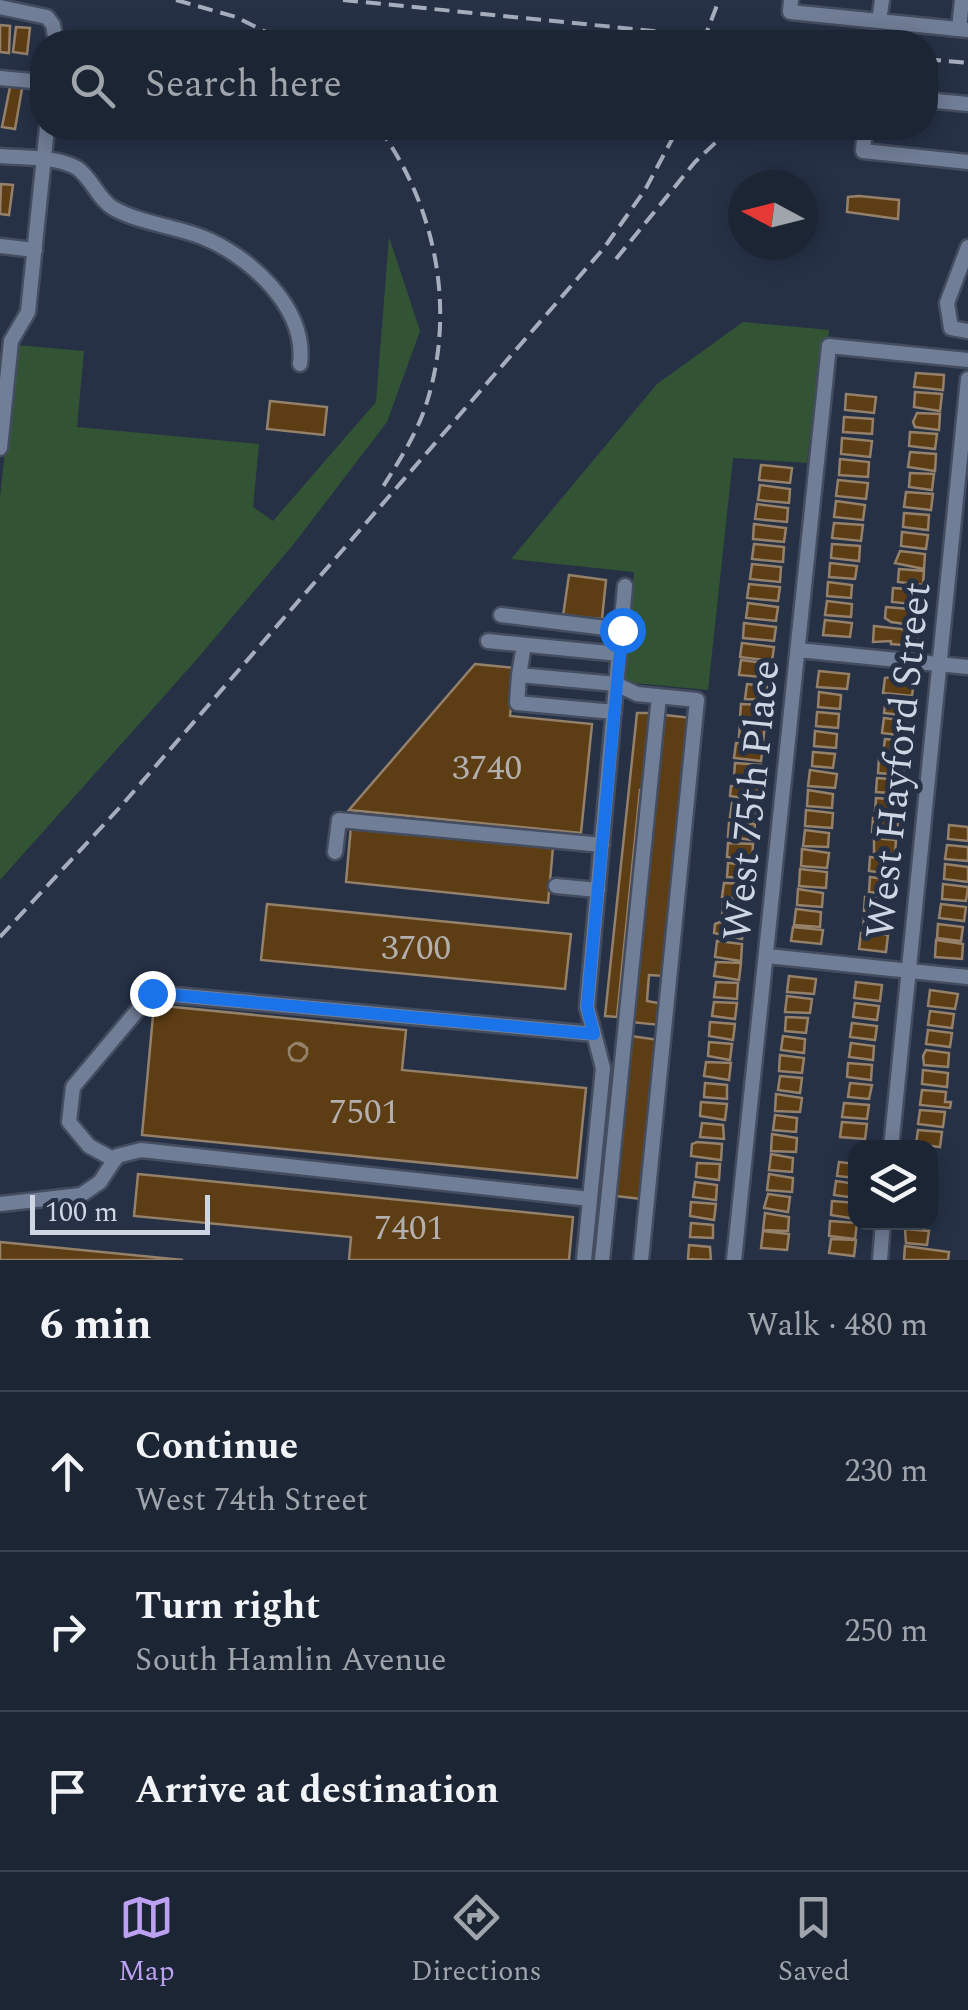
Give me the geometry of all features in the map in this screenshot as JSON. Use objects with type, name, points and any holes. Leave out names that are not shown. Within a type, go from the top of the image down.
[{"type":"street","points":[[880,21],[882,0]]},
{"type":"street","points":[[790,6],[880,21],[964,29],[962,0]]},
{"type":"street","points":[[0,7],[48,17],[55,30]]},
{"type":"street","points":[[0,78],[30,81]]},
{"type":"street","points":[[938,101],[968,104]]},
{"type":"street","points":[[0,448],[6,340],[28,312],[46,140]]},
{"type":"street","points":[[864,140],[863,151],[968,162]]},
{"type":"street","points":[[0,156],[43,160],[78,169],[112,208],[206,238],[239,258],[269,284],[290,311],[298,333],[300,364]]},
{"type":"street","points":[[0,246],[35,250]]},
{"type":"street","points":[[968,247],[947,303],[952,328],[968,331]]},
{"type":"street","name":"West 75th Place","points":[[734,1260],[829,346],[968,360]]},
{"type":"street","name":"West Hayford Street","points":[[892,1140],[968,379]]},
{"type":"street","points":[[584,1260],[603,1068],[587,1007],[624,586]]},
{"type":"street","points":[[501,615],[622,630]]},
{"type":"street","points":[[488,641],[619,654]]},
{"type":"street","points":[[524,645],[517,703],[614,712]]},
{"type":"street","points":[[798,650],[968,667]]},
{"type":"street","points":[[519,676],[616,684],[636,694],[698,700],[641,1260]]},
{"type":"street","points":[[602,1260],[659,696]]},
{"type":"street","points":[[335,852],[339,820],[602,844]]},
{"type":"street","points":[[556,886],[598,890]]},
{"type":"street","points":[[766,956],[968,977]]},
{"type":"street","points":[[115,1160],[89,1146],[69,1122],[73,1087],[152,993],[594,1034]]},
{"type":"street","points":[[0,1204],[81,1195],[100,1182],[118,1156],[140,1150],[590,1200]]},
{"type":"street","points":[[880,1260],[883,1230]]},
{"type":"green space","points":[[389,237],[420,331],[387,422],[296,541],[198,658],[0,880],[0,498],[16,345],[84,351],[77,427],[259,444],[253,507],[273,521],[376,402]]},
{"type":"green space","points":[[743,322],[829,330],[828,339],[820,345],[807,463],[733,458],[708,690],[623,682],[634,572],[511,559],[657,384]]},
{"type":"building","points":[[0,25],[10,26],[9,53],[0,52]]},
{"type":"building","points":[[16,27],[30,28],[27,54],[13,52]]},
{"type":"building","points":[[11,82],[23,83],[15,129],[2,127]]},
{"type":"building","points":[[1,184],[13,185],[9,215],[0,214]]},
{"type":"building","points":[[848,197],[899,200],[898,219],[847,212]]},
{"type":"building","points":[[916,373],[944,375],[943,390],[914,387]]},
{"type":"building","points":[[915,392],[942,394],[940,411],[914,407]]},
{"type":"building","points":[[846,394],[876,397],[874,413],[845,410]]},
{"type":"building","points":[[270,401],[327,407],[324,435],[267,429]]},
{"type":"building","points":[[917,413],[940,414],[939,430],[915,427]]},
{"type":"building","points":[[844,417],[873,419],[872,434],[843,432]]},
{"type":"building","points":[[910,432],[937,434],[935,449],[909,446]]},
{"type":"building","points":[[842,438],[872,441],[870,457],[841,454]]},
{"type":"building","points":[[910,452],[936,454],[935,471],[908,467]]},
{"type":"building","points":[[840,459],[869,462],[868,477],[839,475]]},
{"type":"building","points":[[761,465],[792,468],[790,483],[759,480]]},
{"type":"building","points":[[910,473],[934,474],[932,490],[909,487]]},
{"type":"building","points":[[838,480],[868,483],[866,499],[836,496]]},
{"type":"building","points":[[760,485],[790,489],[789,503],[758,500]]},
{"type":"building","points":[[906,492],[933,494],[931,510],[904,507]]},
{"type":"building","points":[[836,501],[865,505],[863,520],[834,517]]},
{"type":"building","points":[[757,504],[788,508],[787,522],[755,519]]},
{"type":"building","points":[[904,513],[929,515],[928,530],[903,527]]},
{"type":"building","points":[[834,523],[863,525],[861,541],[832,538]]},
{"type":"building","points":[[754,524],[786,528],[784,542],[753,539]]},
{"type":"building","points":[[902,532],[928,535],[926,549],[901,546]]},
{"type":"building","points":[[754,544],[784,547],[783,562],[752,559]]},
{"type":"building","points":[[832,544],[860,546],[859,561],[831,558]]},
{"type":"building","points":[[900,551],[925,554],[924,569],[895,563]]},
{"type":"building","points":[[830,563],[857,566],[855,579],[829,577]]},
{"type":"building","points":[[752,564],[781,567],[780,582],[750,579]]},
{"type":"building","points":[[899,569],[924,571],[923,585],[898,582]]},
{"type":"building","points":[[569,575],[606,580],[602,619],[563,616]]},
{"type":"building","points":[[828,582],[852,585],[851,598],[827,596]]},
{"type":"building","points":[[749,584],[780,587],[778,601],[747,598]]},
{"type":"building","points":[[893,588],[923,590],[922,605],[892,602]]},
{"type":"building","points":[[827,601],[852,604],[851,617],[825,615]]},
{"type":"building","points":[[748,603],[778,607],[776,621],[746,618]]},
{"type":"building","points":[[886,607],[921,610],[919,626],[891,622],[885,618]]},
{"type":"building","points":[[825,620],[852,623],[850,637],[823,635]]},
{"type":"building","points":[[744,623],[776,627],[774,641],[743,638]]},
{"type":"building","points":[[874,626],[919,631],[918,646],[873,642]]},
{"type":"building","points":[[742,643],[774,647],[772,661],[740,657]]},
{"type":"building","points":[[741,660],[772,664],[771,678],[739,675]]},
{"type":"building","points":[[475,664],[515,668],[510,716],[592,724],[581,833],[349,810]]},
{"type":"building","points":[[819,671],[849,674],[847,689],[817,687]]},
{"type":"building","points":[[885,678],[914,681],[912,696],[883,693]]},
{"type":"building","points":[[747,684],[767,686],[769,700],[745,699]]},
{"type":"building","points":[[819,692],[841,695],[840,709],[818,707]]},
{"type":"building","points":[[886,699],[910,701],[909,716],[884,713]]},
{"type":"building","points":[[741,704],[767,705],[766,722],[740,718]]},
{"type":"building","points":[[817,712],[839,714],[838,728],[816,726]]},
{"type":"building","points":[[637,713],[651,713],[643,790],[617,1017],[605,1016]]},
{"type":"building","points":[[665,715],[692,718],[665,976],[649,975],[647,1001],[663,1004],[660,1025],[630,1022]]},
{"type":"building","points":[[884,718],[908,721],[906,736],[882,733]]},
{"type":"building","points":[[740,724],[765,725],[763,742],[739,737]]},
{"type":"building","points":[[815,731],[837,734],[836,748],[814,746]]},
{"type":"building","points":[[885,739],[906,741],[905,755],[883,753]]},
{"type":"building","points":[[736,743],[763,745],[761,761],[734,758]]},
{"type":"building","points":[[813,752],[835,754],[833,768],[812,766]]},
{"type":"building","points":[[879,758],[904,761],[903,775],[878,773]]},
{"type":"building","points":[[735,763],[761,765],[759,781],[734,777]]},
{"type":"building","points":[[810,770],[837,774],[835,788],[808,786]]},
{"type":"building","points":[[877,778],[902,780],[901,794],[876,792]]},
{"type":"building","points":[[731,786],[758,786],[757,800],[730,796]]},
{"type":"building","points":[[808,790],[833,794],[832,808],[807,806]]},
{"type":"building","points":[[876,798],[900,800],[899,814],[875,811]]},
{"type":"building","points":[[732,803],[757,805],[755,821],[730,817]]},
{"type":"building","points":[[806,810],[833,813],[832,828],[805,826]]},
{"type":"building","points":[[873,818],[898,820],[897,834],[872,832]]},
{"type":"building","points":[[729,823],[755,824],[753,840],[728,837]]},
{"type":"building","points":[[949,825],[968,827],[968,841],[948,839]]},
{"type":"building","points":[[351,826],[553,847],[548,903],[346,882]]},
{"type":"building","points":[[805,830],[829,833],[828,847],[803,846]]},
{"type":"building","points":[[874,838],[896,840],[895,854],[874,852]]},
{"type":"building","points":[[728,843],[753,844],[752,860],[727,857]]},
{"type":"building","points":[[947,845],[968,847],[968,861],[945,859]]},
{"type":"building","points":[[802,849],[829,853],[827,868],[801,866]]},
{"type":"building","points":[[870,857],[893,860],[893,874],[869,871]]},
{"type":"building","points":[[728,863],[750,865],[751,878],[727,877]]},
{"type":"building","points":[[945,864],[968,867],[968,882],[944,879]]},
{"type":"building","points":[[800,869],[827,872],[826,888],[799,886]]},
{"type":"building","points":[[870,877],[892,880],[891,894],[869,892]]},
{"type":"building","points":[[724,883],[749,884],[747,900],[722,897]]},
{"type":"building","points":[[943,884],[968,887],[966,901],[942,899]]},
{"type":"building","points":[[798,889],[823,893],[822,907],[797,905]]},
{"type":"building","points":[[865,897],[890,899],[888,914],[864,911]]},
{"type":"building","points":[[723,902],[745,905],[744,919],[722,917]]},
{"type":"building","points":[[267,904],[571,934],[565,989],[261,960]]},
{"type":"building","points":[[941,904],[966,907],[964,921],[939,918]]},
{"type":"building","points":[[796,909],[821,912],[820,927],[794,925]]},
{"type":"building","points":[[864,917],[888,919],[886,933],[863,931]]},
{"type":"building","points":[[715,924],[745,924],[742,939],[714,933]]},
{"type":"building","points":[[938,924],[963,927],[961,941],[937,938]]},
{"type":"building","points":[[793,927],[823,930],[821,944],[791,941]]},
{"type":"building","points":[[861,933],[888,935],[886,952],[859,949]]},
{"type":"building","points":[[936,940],[963,944],[962,959],[935,957]]},
{"type":"building","points":[[717,941],[742,944],[741,961],[715,957]]},
{"type":"building","points":[[716,962],[741,963],[739,980],[714,976]]},
{"type":"building","points":[[789,976],[816,979],[814,994],[787,992]]},
{"type":"building","points":[[716,982],[738,983],[737,999],[714,997]]},
{"type":"building","points":[[856,982],[882,985],[880,1001],[854,998]]},
{"type":"building","points":[[930,990],[958,994],[955,1009],[928,1006]]},
{"type":"building","points":[[787,996],[812,999],[810,1013],[785,1012]]},
{"type":"building","points":[[714,1002],[737,1003],[735,1019],[712,1016]]},
{"type":"building","points":[[855,1003],[879,1006],[877,1020],[853,1017]]},
{"type":"building","points":[[154,1005],[406,1030],[402,1070],[586,1088],[577,1178],[142,1135]],"holes":[[[296,1043],[307,1048],[301,1061],[292,1060],[289,1048]]]},
{"type":"building","points":[[930,1011],[954,1014],[952,1028],[928,1025]]},
{"type":"building","points":[[786,1017],[808,1018],[806,1033],[785,1031]]},
{"type":"building","points":[[710,1022],[735,1024],[733,1040],[709,1036]]},
{"type":"building","points":[[852,1023],[877,1026],[875,1040],[850,1037]]},
{"type":"building","points":[[928,1030],[952,1033],[950,1047],[926,1044]]},
{"type":"building","points":[[631,1036],[659,1040],[642,1199],[615,1196]]},
{"type":"building","points":[[783,1036],[805,1039],[804,1053],[781,1050]]},
{"type":"building","points":[[709,1042],[732,1044],[730,1060],[708,1056]]},
{"type":"building","points":[[298,1043],[305,1045],[305,1059],[298,1061],[291,1059],[289,1052],[291,1045]]},
{"type":"building","points":[[851,1043],[874,1046],[873,1060],[849,1057]]},
{"type":"building","points":[[926,1050],[949,1053],[948,1067],[924,1065]]},
{"type":"building","points":[[780,1055],[804,1058],[802,1073],[779,1071]]},
{"type":"building","points":[[706,1062],[731,1063],[729,1080],[704,1076]]},
{"type":"building","points":[[848,1063],[872,1065],[871,1080],[847,1077]]},
{"type":"building","points":[[923,1070],[948,1073],[947,1087],[922,1084]]},
{"type":"building","points":[[780,1076],[802,1078],[800,1093],[778,1090]]},
{"type":"building","points":[[705,1083],[727,1085],[727,1099],[704,1097]]},
{"type":"building","points":[[850,1083],[872,1085],[869,1099],[848,1097]]},
{"type":"building","points":[[922,1090],[946,1092],[945,1102],[951,1102],[950,1108],[920,1105]]},
{"type":"building","points":[[776,1094],[802,1098],[800,1112],[775,1111]]},
{"type":"building","points":[[701,1102],[727,1104],[725,1120],[700,1116]]},
{"type":"building","points":[[844,1103],[869,1105],[867,1119],[842,1117]]},
{"type":"building","points":[[920,1110],[945,1112],[943,1127],[918,1124]]},
{"type":"building","points":[[775,1115],[797,1118],[796,1132],[773,1130]]},
{"type":"building","points":[[842,1122],[867,1124],[865,1139],[840,1137]]},
{"type":"building","points":[[702,1123],[723,1125],[724,1139],[700,1137]]},
{"type":"building","points":[[918,1130],[942,1132],[940,1147],[938,1140],[917,1140]]},
{"type":"building","points":[[772,1134],[797,1138],[796,1152],[771,1151]]},
{"type":"building","points":[[692,1144],[722,1144],[721,1160],[691,1156]]},
{"type":"building","points":[[771,1154],[793,1158],[792,1172],[769,1170]]},
{"type":"building","points":[[839,1162],[848,1163],[848,1177],[837,1176]]},
{"type":"building","points":[[697,1163],[720,1164],[719,1180],[696,1177]]},
{"type":"building","points":[[138,1174],[573,1217],[569,1260],[349,1260],[351,1237],[134,1216]]},
{"type":"building","points":[[769,1174],[793,1178],[792,1192],[767,1190]]},
{"type":"building","points":[[836,1181],[848,1183],[848,1197],[834,1195]]},
{"type":"building","points":[[695,1182],[717,1185],[716,1200],[693,1197]]},
{"type":"building","points":[[768,1194],[790,1197],[788,1212],[764,1208]]},
{"type":"building","points":[[832,1201],[848,1202],[848,1218],[831,1215]]},
{"type":"building","points":[[691,1202],[716,1204],[714,1220],[690,1216]]},
{"type":"building","points":[[765,1213],[789,1217],[788,1231],[763,1230]]},
{"type":"building","points":[[830,1221],[848,1222],[848,1230],[856,1230],[855,1239],[829,1236]]},
{"type":"building","points":[[691,1223],[713,1225],[713,1238],[690,1237]]},
{"type":"building","points":[[905,1230],[929,1231],[927,1245],[906,1243]]},
{"type":"building","points":[[763,1231],[789,1234],[787,1250],[761,1248]]},
{"type":"building","points":[[831,1239],[856,1240],[854,1256],[829,1253]]},
{"type":"building","points":[[0,1242],[183,1260],[0,1260]]},
{"type":"building","points":[[689,1245],[710,1247],[711,1260],[688,1259]]},
{"type":"building","points":[[905,1246],[949,1252],[948,1260],[904,1260]]},
{"type":"railway","points":[[176,0],[236,17],[262,30]]},
{"type":"railway","points":[[343,0],[644,30]]},
{"type":"railway","points":[[708,30],[719,0]]},
{"type":"railway","points":[[938,60],[968,63]]},
{"type":"railway","points":[[381,490],[425,408],[435,372],[440,299],[427,227],[415,192],[387,140]]},
{"type":"railway","points":[[0,937],[122,805],[604,248],[645,190],[672,140]]},
{"type":"railway","points":[[616,259],[695,162],[718,140]]},
{"type":"route","points":[[152,993],[594,1034],[587,1007],[622,630]]}]
